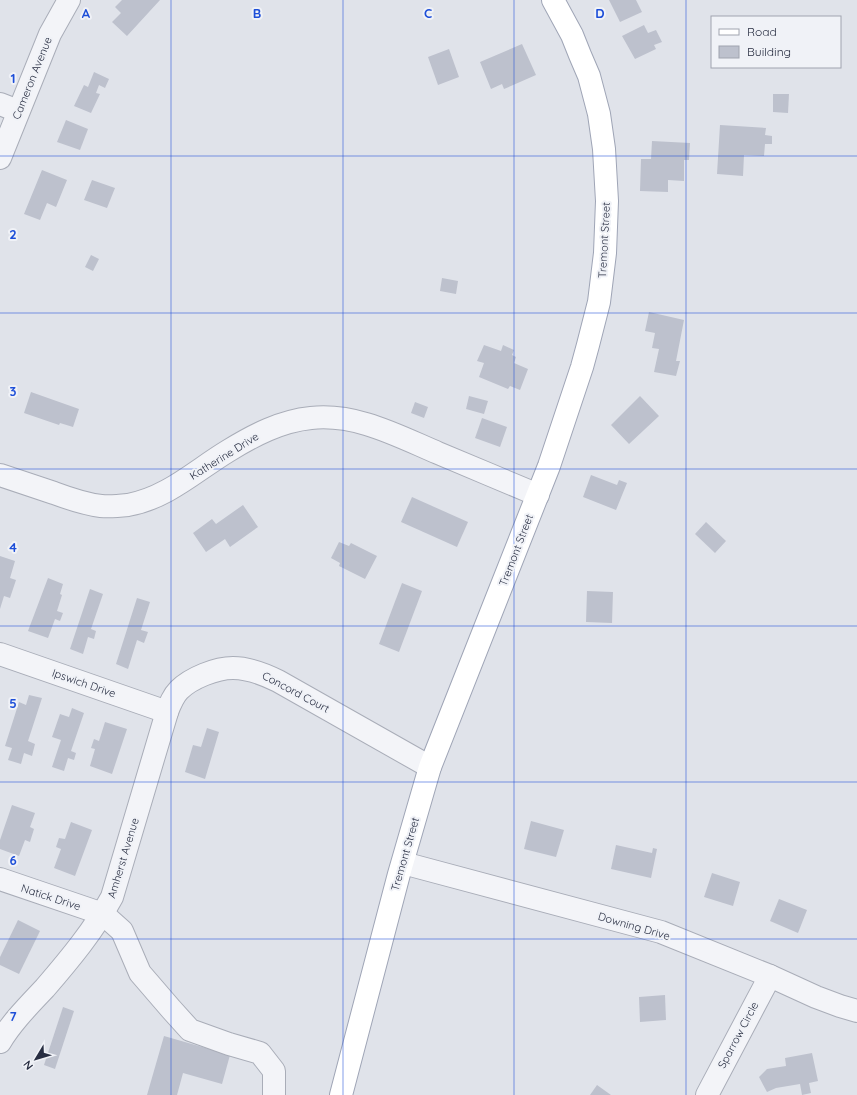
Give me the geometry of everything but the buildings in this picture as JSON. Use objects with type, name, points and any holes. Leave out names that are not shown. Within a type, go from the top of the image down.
[{"type":"main road","name":"Tremont Street","points":[[341,1095],[430,767],[550,466],[572,400],[599,302],[607,201],[604,149],[599,114],[595,96],[572,35],[553,0]]},
{"type":"street","name":"Cameron Avenue","points":[[0,158],[9,108],[69,0]]},
{"type":"street","name":"Katherine Drive","points":[[0,475],[85,504],[118,506],[133,504],[149,500],[163,493],[257,434],[275,426],[312,418],[330,418],[350,420],[384,430],[538,495]]},
{"type":"street","name":"Ipswich Drive","points":[[0,654],[167,712]]},
{"type":"street","name":"Concord Court","points":[[167,712],[174,697],[180,690],[199,677],[220,669],[247,669],[278,681],[430,767]]},
{"type":"street","name":"Amherst Avenue","points":[[0,1042],[11,1026],[85,940],[103,914],[112,897],[167,712]]},
{"type":"street","name":"Downing Drive","points":[[403,863],[661,932],[770,976],[816,997],[857,1011]]},
{"type":"street","name":"Natick Drive","points":[[0,879],[103,914]]},
{"type":"street","points":[[103,914],[122,931],[140,973],[190,1030],[260,1053],[274,1071],[274,1095]]},
{"type":"street","name":"Sparrow Circle","points":[[707,1095],[770,976]]}]
